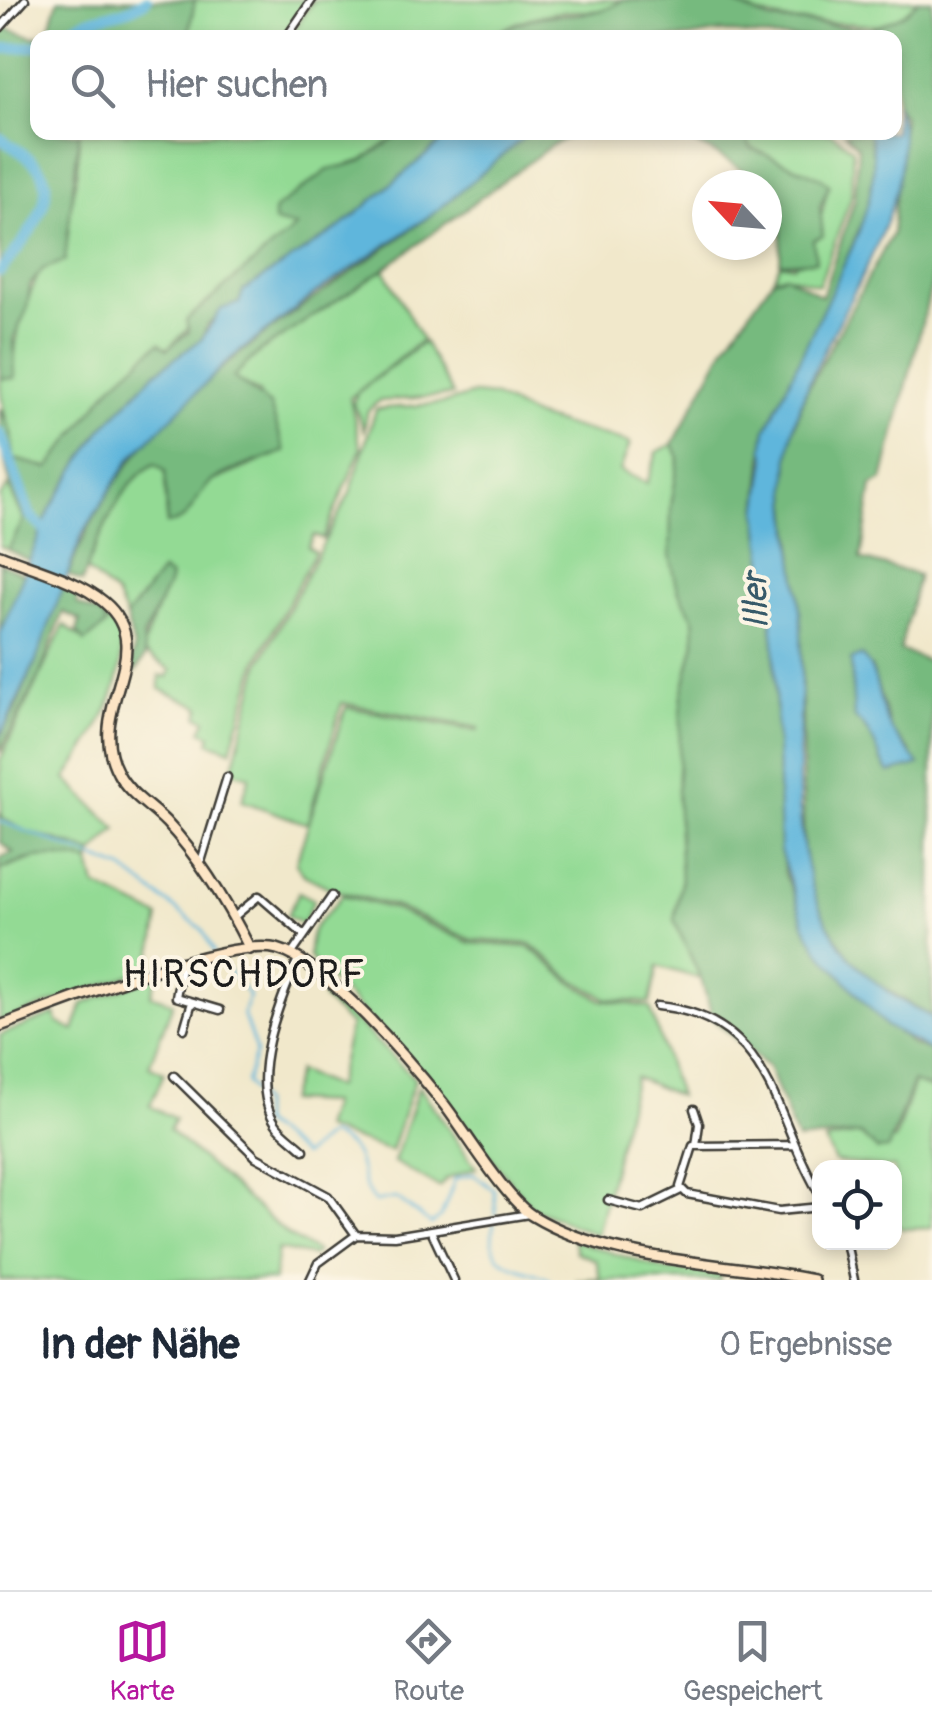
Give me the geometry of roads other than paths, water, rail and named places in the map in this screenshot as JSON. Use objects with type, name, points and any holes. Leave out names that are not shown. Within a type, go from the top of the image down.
[{"type":"main road","points":[[0,555],[78,588],[114,611],[126,638],[127,658],[107,719],[116,770],[164,820],[199,866],[250,949]]},
{"type":"main road","points":[[0,1026],[182,964],[273,948],[294,957],[400,1052],[529,1214],[657,1258],[813,1280]]},
{"type":"street","points":[[0,28],[24,0]]},
{"type":"street","points":[[291,30],[312,0]]},
{"type":"street","points":[[199,866],[227,777]]},
{"type":"street","points":[[234,918],[259,896],[304,935]]},
{"type":"street","points":[[304,1150],[278,1127],[265,1088],[272,1018],[284,1000],[294,957],[304,935],[332,896]]},
{"type":"street","points":[[182,964],[176,997],[220,1010]]},
{"type":"street","points":[[184,1028],[192,1002]]},
{"type":"street","points":[[656,1006],[711,1021],[762,1066],[812,1179]]},
{"type":"street","points":[[174,1076],[256,1157],[328,1196],[356,1235]]},
{"type":"street","points":[[694,1109],[699,1124],[696,1146]]},
{"type":"street","points":[[682,1190],[689,1151],[696,1146],[795,1145]]},
{"type":"street","points":[[608,1200],[642,1209],[682,1190],[779,1211],[812,1209]]},
{"type":"street","points":[[310,1280],[318,1263],[356,1235],[492,1223],[529,1214]]},
{"type":"street","points":[[432,1230],[454,1280]]},
{"type":"street","points":[[848,1250],[854,1280]]},
{"type":"water","points":[[444,140],[521,140],[438,210],[316,293],[229,360],[130,459],[82,535],[36,661],[0,737],[0,633],[50,509],[101,430],[155,373],[202,339],[221,309],[239,303],[243,291],[342,226]]},
{"type":"water","points":[[871,140],[902,140],[898,181],[868,265],[807,386],[790,447],[788,498],[801,625],[799,796],[804,849],[816,899],[840,944],[877,983],[932,1017],[932,1052],[886,1026],[819,951],[804,924],[780,851],[774,642],[758,512],[766,458],[763,448],[766,430],[856,239],[869,200]]},
{"type":"water","points":[[861,655],[872,671],[889,725],[919,765],[889,773],[872,738],[854,717],[851,660]]},
{"type":"waterway","points":[[69,30],[146,0]]},
{"type":"waterway","points":[[0,49],[30,47]]},
{"type":"waterway","points":[[0,138],[38,167],[45,179],[46,193],[36,222],[0,271]]},
{"type":"waterway","points":[[0,433],[30,515],[53,539]]},
{"type":"waterway","points":[[0,821],[123,869],[202,929],[214,952]]},
{"type":"waterway","points":[[218,959],[249,996],[243,1014],[256,1051],[246,1082],[261,1103],[261,1123],[303,1156],[328,1135],[342,1141],[356,1156],[375,1202],[396,1198],[431,1224],[441,1217],[455,1179],[473,1174],[494,1190],[496,1215]]},
{"type":"waterway","points":[[494,1223],[494,1250],[500,1258],[550,1280]]},
{"type":"district","name":"HIRSCHDORF","points":[[245,974]]},
{"type":"water label","name":"Iller","points":[[755,601]]}]
